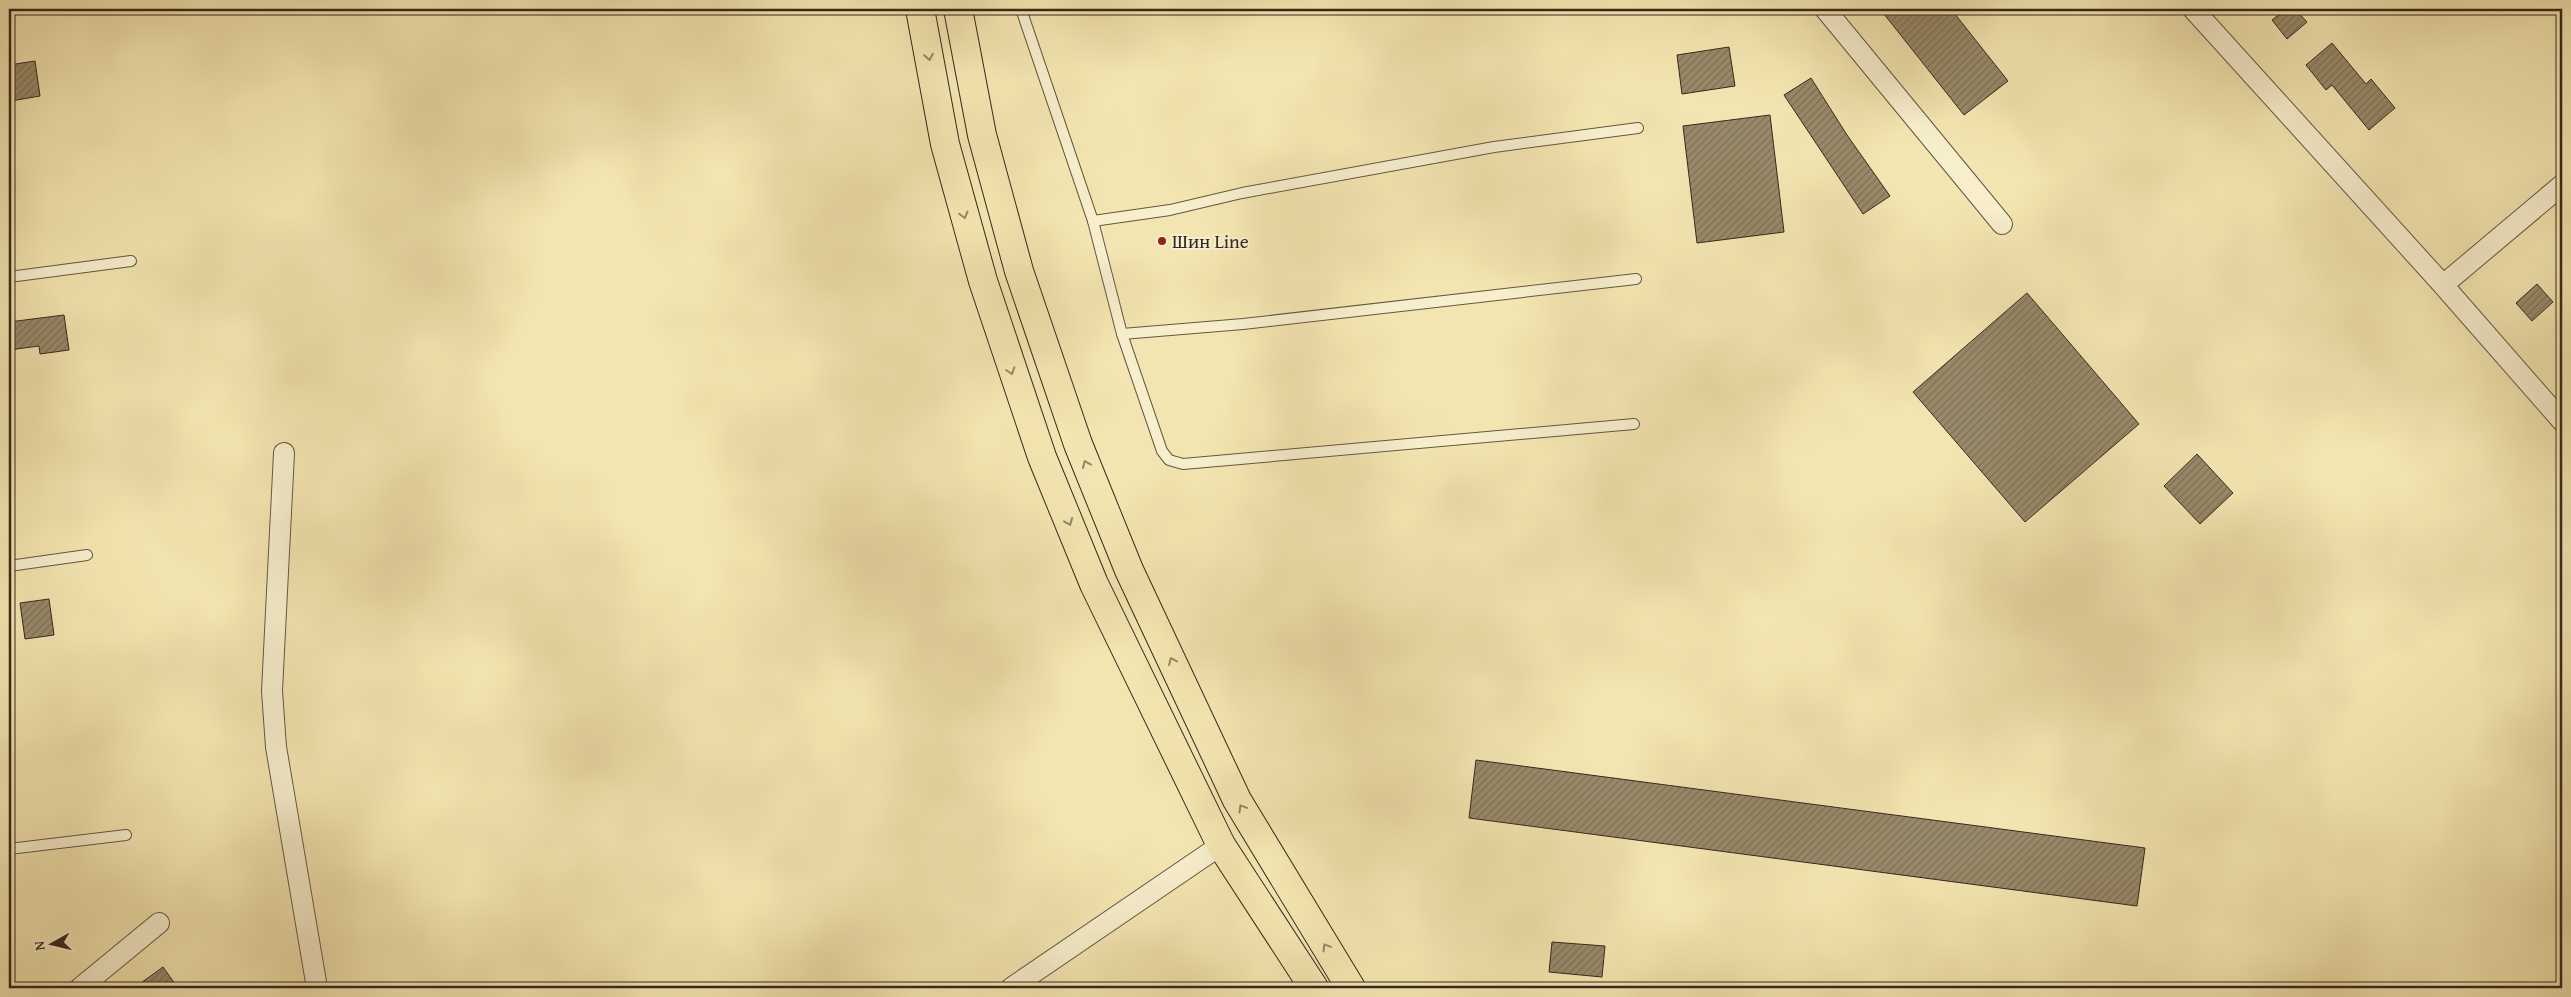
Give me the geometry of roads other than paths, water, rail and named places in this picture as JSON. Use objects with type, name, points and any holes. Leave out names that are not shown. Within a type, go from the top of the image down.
[{"type":"highway","points":[[920,9],[945,144],[983,282],[1026,414],[1094,584],[1221,845],[1314,988]]},
{"type":"highway","points":[[958,9],[982,135],[1020,271],[1078,444],[1130,570],[1237,800],[1351,988]]},
{"type":"street","points":[[1825,9],[2002,224]]},
{"type":"street","points":[[2193,9],[2444,285],[2562,421]]},
{"type":"street","points":[[2444,285],[2562,185]]},
{"type":"street","points":[[284,453],[272,691],[276,747],[317,988]]},
{"type":"street","points":[[1011,988],[1221,845]]},
{"type":"street","points":[[80,988],[159,923]]},
{"type":"lane","points":[[1021,9],[1093,221],[1122,334],[1162,451],[1169,460],[1183,464],[1634,424]]},
{"type":"lane","points":[[1093,221],[1170,210],[1242,193],[1494,147],[1638,128]]},
{"type":"lane","points":[[9,277],[131,261]]},
{"type":"lane","points":[[1122,334],[1243,324],[1636,279]]},
{"type":"lane","points":[[9,566],[87,555]]},
{"type":"lane","points":[[9,850],[126,834]]},
{"type":"place","name":"Шин Line","points":[[1162,241]]}]
